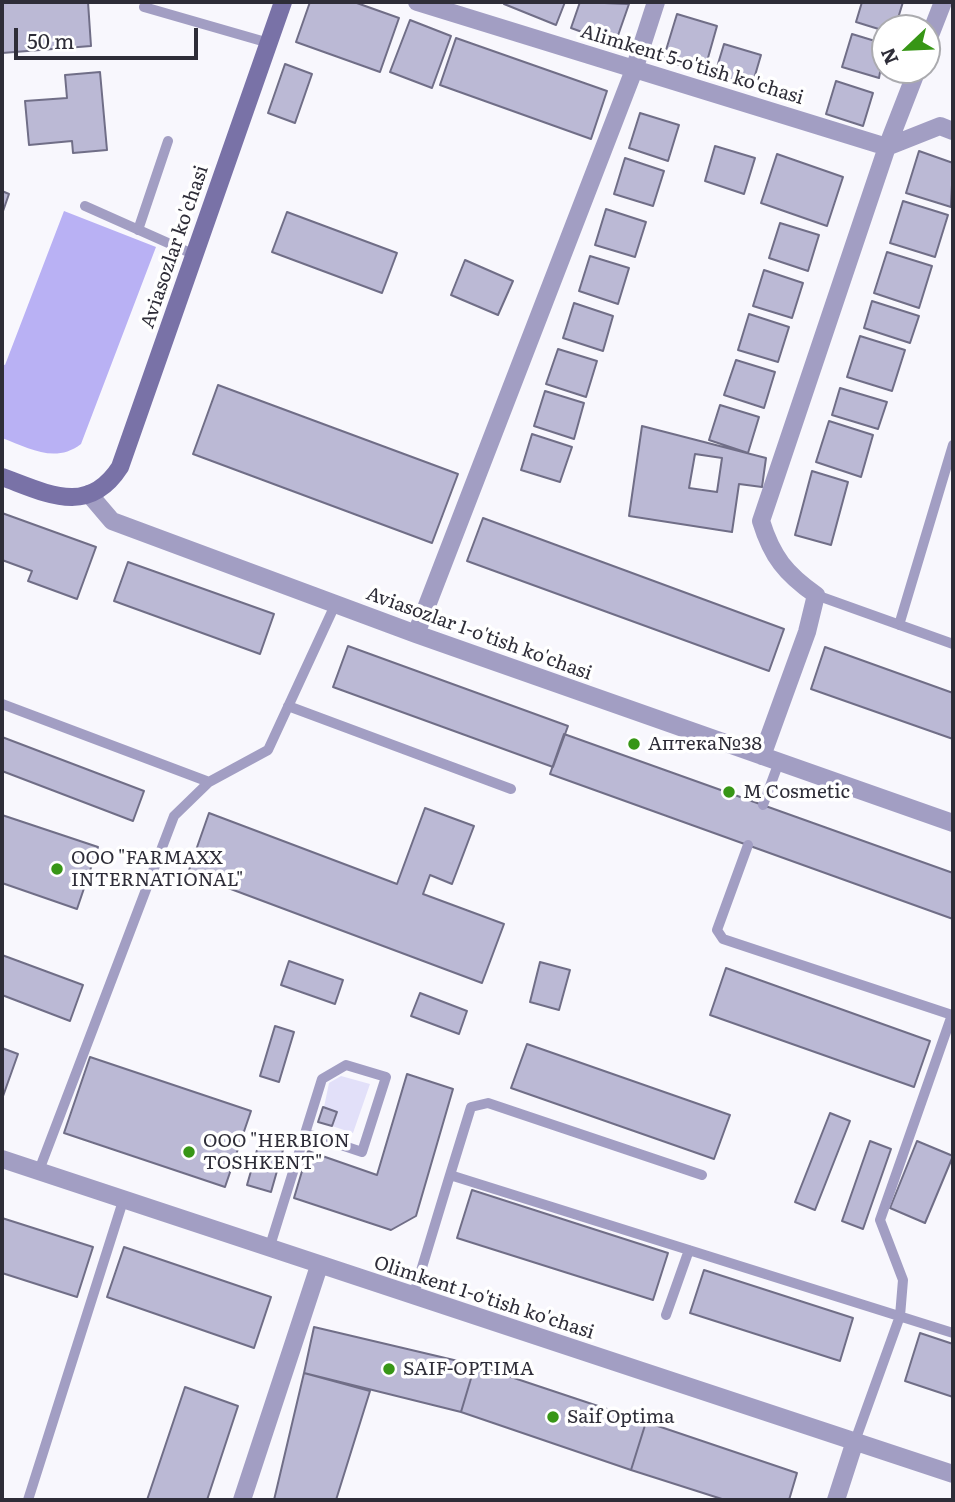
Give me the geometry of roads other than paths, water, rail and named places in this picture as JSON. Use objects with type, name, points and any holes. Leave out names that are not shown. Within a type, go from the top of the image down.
[{"type":"main road","name":"Aviasozlar ko'chasi","points":[[89,494],[108,483],[120,467],[284,2]]},
{"type":"main road","points":[[2,477],[53,496],[71,498],[89,494]]},
{"type":"street","name":"Alimkent 5-o'tish ko'chasi","points":[[417,2],[887,147]]},
{"type":"street","points":[[416,634],[634,70],[656,2]]},
{"type":"street","points":[[762,756],[807,632],[816,595],[793,579],[769,548],[761,522],[887,147],[912,84]]},
{"type":"street","points":[[887,147],[940,126],[953,131]]},
{"type":"street","name":"Aviasozlar 1-o'tish ko'chasi","points":[[89,494],[112,522],[335,605],[953,824]]},
{"type":"street","name":"Olimkent 1-o'tish ko'chasi","points":[[2,1160],[953,1474]]},
{"type":"street","points":[[242,1500],[319,1266]]},
{"type":"street","points":[[836,1500],[855,1441]]},
{"type":"lane","points":[[144,7],[269,43]]},
{"type":"lane","points":[[138,230],[168,141]]},
{"type":"lane","points":[[85,206],[195,255]]},
{"type":"lane","points":[[899,625],[953,445]]},
{"type":"lane","points":[[816,595],[953,644]]},
{"type":"lane","points":[[38,1173],[174,816],[209,782],[268,750],[335,605]]},
{"type":"lane","points":[[2,704],[209,782]]},
{"type":"lane","points":[[288,706],[511,789]]},
{"type":"lane","points":[[763,805],[779,762]]},
{"type":"lane","points":[[748,845],[717,930],[723,939],[952,1015],[880,1220],[903,1280],[900,1316],[855,1441]]},
{"type":"lane","points":[[270,1249],[305,1133],[322,1079],[346,1065],[386,1077],[362,1152],[305,1133]]},
{"type":"lane","points":[[413,1297],[471,1107],[488,1103],[702,1175]]},
{"type":"lane","points":[[450,1175],[953,1333]]},
{"type":"lane","points":[[27,1500],[123,1200]]},
{"type":"lane","points":[[666,1315],[689,1250]]},
{"type":"place","name":"Аптека№38","points":[[634,744]]},
{"type":"place","name":"M Cosmetic","points":[[729,792]]},
{"type":"place","name":"OOO \"FARMAXX INTERNATIONAL\"","points":[[57,869]]},
{"type":"place","name":"ООО \"HERBION TOSHKENT\"","points":[[189,1152]]},
{"type":"place","name":"SAIF-OPTIMA","points":[[389,1369]]},
{"type":"place","name":"Saif Optima","points":[[553,1417]]}]
